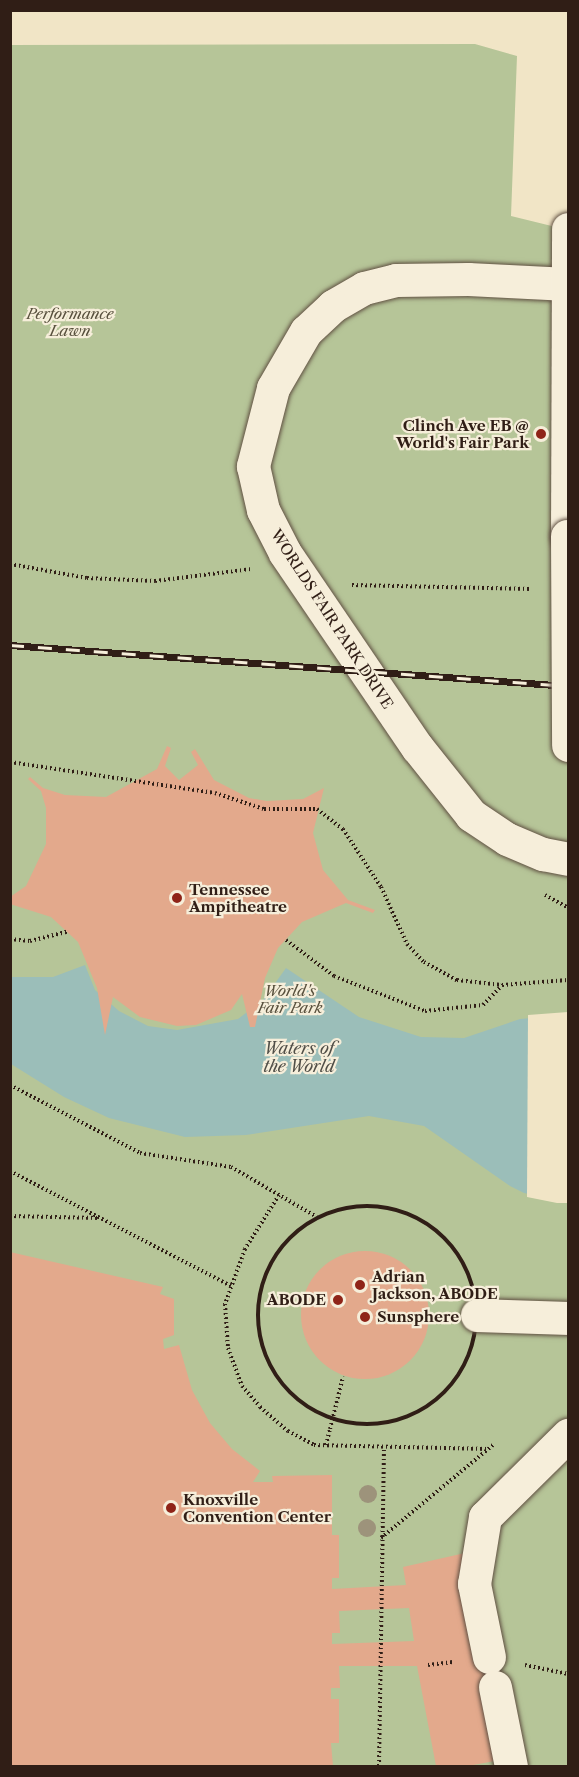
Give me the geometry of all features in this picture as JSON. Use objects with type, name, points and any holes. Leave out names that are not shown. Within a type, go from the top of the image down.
[{"type":"street","points":[[568,229],[568,745]]},
{"type":"street","name":"WORLDS FAIR PARK DRIVE","points":[[568,284],[468,279],[396,280],[364,288],[333,306],[306,331],[273,388],[253,466],[263,510],[285,553],[417,747],[465,807],[507,838],[543,854],[568,859]]},
{"type":"street","points":[[477,1315],[568,1318]]},
{"type":"street","points":[[511,1767],[474,1584],[485,1517],[568,1435]]},
{"type":"path","points":[[10,564],[87,578],[155,581],[261,568]]},
{"type":"path","points":[[346,585],[533,590]]},
{"type":"path","points":[[10,762],[134,784],[215,793],[264,809],[317,809],[349,838],[381,887],[407,944],[424,962],[457,980],[502,985],[568,980]]},
{"type":"path","points":[[10,939],[30,941],[67,932]]},
{"type":"path","points":[[286,940],[334,976],[425,1011],[483,1005],[502,985]]},
{"type":"path","points":[[10,1085],[140,1153],[231,1167],[318,1217]]},
{"type":"path","points":[[10,1171],[231,1286]]},
{"type":"path","points":[[279,1195],[246,1249],[225,1304],[228,1348],[242,1386],[260,1407],[288,1431],[314,1445],[488,1449]]},
{"type":"path","points":[[372,1205],[399,1210],[424,1221],[446,1239],[463,1262],[473,1287],[477,1315],[473,1343],[462,1369],[446,1392],[424,1409],[395,1422],[363,1425],[332,1420],[302,1405],[280,1383],[264,1355],[257,1323],[260,1291],[272,1261],[291,1235],[318,1217],[344,1207],[372,1205]]},
{"type":"path","points":[[10,1216],[100,1218]]},
{"type":"path","points":[[326,1445],[343,1377]]},
{"type":"path","points":[[381,1538],[493,1445]]},
{"type":"path","points":[[379,1767],[384,1448]]},
{"type":"green space","name":"World's Fair Park","points":[[475,44],[517,56],[511,216],[568,230],[568,1766],[11,1766],[11,45]]},
{"type":"water","name":"Waters of the World","points":[[85,965],[95,990],[119,1011],[148,1026],[177,1030],[238,1019],[263,1000],[286,968],[359,1017],[421,1037],[464,1038],[520,1019],[568,1015],[557,1200],[524,1193],[510,1186],[424,1126],[369,1116],[246,1135],[185,1137],[109,1118],[64,1097],[11,1064],[10,977],[53,977]]},
{"type":"pier","points":[[568,1012],[568,1203],[557,1203],[527,1197],[528,1015]]},
{"type":"building","points":[[167,746],[171,748],[165,766],[179,780],[198,765],[191,752],[195,749],[214,780],[249,798],[267,801],[303,799],[324,788],[313,833],[323,870],[348,900],[375,910],[373,913],[346,903],[302,922],[278,948],[265,978],[255,1027],[250,1027],[242,994],[231,1010],[196,1025],[177,1026],[140,1017],[113,997],[105,1035],[97,988],[78,942],[51,917],[10,904],[10,897],[26,886],[46,844],[46,808],[41,791],[28,779],[30,777],[43,788],[65,795],[106,797],[157,769]]},
{"type":"building","name":"Sunsphere","points":[[365,1251],[390,1255],[411,1269],[425,1290],[429,1315],[425,1340],[411,1361],[390,1375],[365,1379],[340,1375],[319,1361],[305,1340],[301,1315],[305,1290],[319,1269],[340,1255]]},
{"type":"building","name":"Knoxville Convention Center","points":[[10,1252],[163,1287],[160,1294],[174,1299],[174,1335],[163,1339],[164,1349],[179,1345],[192,1390],[210,1423],[232,1449],[260,1471],[253,1482],[273,1482],[272,1476],[332,1475],[332,1535],[339,1535],[339,1578],[332,1578],[332,1589],[406,1585],[403,1567],[465,1553],[489,1657],[500,1760],[468,1766],[436,1766],[417,1666],[339,1666],[340,1688],[331,1688],[331,1699],[339,1699],[339,1743],[331,1743],[333,1766],[10,1766]],"holes":[[[409,1608],[414,1641],[332,1644],[332,1633],[340,1633],[339,1611]]]},
{"type":"railway","points":[[10,645],[568,686]]},
{"type":"place","name":"Clinch Ave EB @ World's Fair Park","points":[[541,434]]},
{"type":"place","name":"Tennessee Ampitheatre","points":[[177,898]]},
{"type":"place","name":"Adrian Jackson, ABODE","points":[[360,1285]]},
{"type":"place","name":"ABODE","points":[[338,1300]]},
{"type":"place","name":"Sunsphere","points":[[365,1317]]},
{"type":"place","name":"Knoxville Convention Center","points":[[171,1508]]},
{"type":"park label","name":"Performance Lawn","points":[[70,322]]}]
